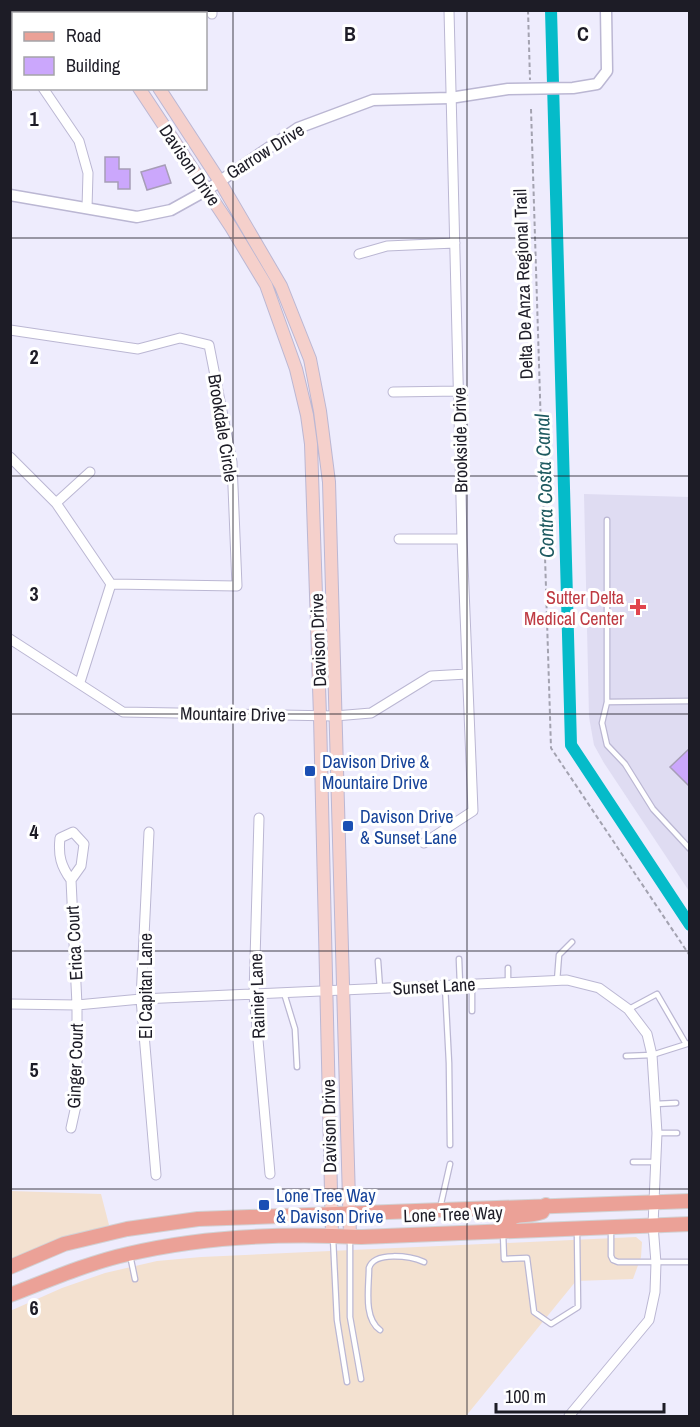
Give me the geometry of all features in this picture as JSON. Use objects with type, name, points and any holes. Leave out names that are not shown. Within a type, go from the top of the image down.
[{"type":"main road","name":"Davison Drive","points":[[140,90],[231,226],[266,285],[296,369],[307,415],[312,473],[320,716],[332,1235]]},
{"type":"main road","name":"Davison Drive","points":[[160,90],[219,180],[281,286],[310,359],[320,411],[329,482],[350,1236]]},
{"type":"main road","name":"Lone Tree Way","points":[[10,1267],[64,1244],[127,1229],[198,1219],[690,1201]]},
{"type":"main road","points":[[503,1230],[508,1219],[514,1215],[534,1215],[542,1212],[546,1205]]},
{"type":"main road","name":"Lone Tree Way","points":[[10,1294],[130,1254],[223,1238],[350,1236],[690,1224]]},
{"type":"street","name":"Brookside Drive","points":[[424,843],[474,811],[466,674],[449,10]]},
{"type":"street","name":"Garrow Drive","points":[[10,195],[137,217],[171,210],[207,190],[298,128],[373,100],[450,98],[508,89],[573,88],[597,84],[608,71],[606,10]]},
{"type":"street","points":[[44,90],[79,141],[88,173],[87,208]]},
{"type":"street","points":[[359,254],[387,246],[455,243]]},
{"type":"street","name":"Brookdale Circle","points":[[10,330],[138,349],[180,338],[209,345],[232,462],[237,586],[111,584]]},
{"type":"street","points":[[393,392],[459,391]]},
{"type":"street","points":[[10,457],[56,503],[111,584],[80,682]]},
{"type":"street","points":[[56,503],[90,472]]},
{"type":"street","points":[[399,540],[462,539]]},
{"type":"street","name":"Mountaire Drive","points":[[10,639],[80,682],[123,712],[320,716],[371,713],[431,676],[466,674]]},
{"type":"street","name":"Rainier Lane","points":[[259,818],[254,995],[270,1174]]},
{"type":"street","name":"Erica Court","points":[[71,880],[81,866],[84,844],[73,832],[60,838],[58,856],[71,880],[77,1005]]},
{"type":"street","name":"El Capitan Lane","points":[[149,832],[141,999],[156,1176]]},
{"type":"street","name":"Sunset Lane","points":[[10,1004],[77,1005],[141,999],[567,980],[599,988],[628,1009],[647,1034],[652,1055],[657,1133],[653,1225],[656,1263],[655,1292],[649,1320],[569,1416]]},
{"type":"street","name":"Ginger Court","points":[[71,1128],[77,1101],[77,1005]]},
{"type":"lane","points":[[607,520],[608,702],[602,723],[607,745],[625,764],[653,810],[690,849]]},
{"type":"lane","points":[[608,702],[690,701]]},
{"type":"lane","points":[[557,981],[559,955],[572,942]]},
{"type":"lane","points":[[459,959],[460,985]]},
{"type":"lane","points":[[378,961],[380,989]]},
{"type":"lane","points":[[508,968],[508,983]]},
{"type":"lane","points":[[472,985],[472,1011]]},
{"type":"lane","points":[[445,986],[450,1145]]},
{"type":"lane","points":[[284,993],[295,1029],[297,1067]]},
{"type":"lane","points":[[626,1056],[652,1055],[688,1043],[657,994],[628,1009]]},
{"type":"lane","points":[[655,1104],[676,1103]]},
{"type":"lane","points":[[657,1133],[677,1133]]},
{"type":"lane","points":[[633,1162],[656,1162]]},
{"type":"lane","points":[[439,1210],[450,1164]]},
{"type":"lane","points":[[611,1226],[613,1260],[656,1263],[690,1262]]},
{"type":"lane","points":[[503,1230],[504,1259],[527,1258],[534,1312],[551,1324],[578,1307],[577,1227]]},
{"type":"lane","points":[[332,1235],[337,1320],[347,1382]]},
{"type":"lane","points":[[350,1236],[350,1317],[361,1379]]},
{"type":"lane","points":[[130,1254],[135,1279]]},
{"type":"lane","points":[[380,1330],[370,1317],[369,1268],[371,1262],[376,1258],[412,1257],[424,1262]]},
{"type":"path","points":[[528,10],[530,87]]},
{"type":"path","name":"Delta De Anza Regional Trail","points":[[531,109],[551,748],[690,956]]},
{"type":"shaded area","name":"Sutter Delta Medical Center","points":[[584,494],[689,497],[689,891],[594,745],[589,717]]},
{"type":"shaded area","points":[[11,1191],[101,1194],[109,1225],[11,1261]]},
{"type":"shaded area","points":[[636,1237],[642,1242],[641,1257],[633,1279],[576,1281],[466,1416],[11,1416],[10,1311],[62,1288],[105,1273],[157,1261],[201,1257]]},
{"type":"building","points":[[105,157],[119,157],[119,169],[130,169],[130,189],[118,189],[118,182],[105,182]]},
{"type":"building","points":[[165,165],[171,183],[147,190],[141,172]]},
{"type":"building","points":[[690,748],[690,787],[670,767]]},
{"type":"waterway","name":"Contra Costa Canal","points":[[551,10],[571,745],[690,925]]},
{"type":"place","name":"Sutter Delta Medical Center","points":[[638,607]]},
{"type":"place","name":"Davison Drive & Mountaire Drive","points":[[310,771]]},
{"type":"place","name":"Davison Drive & Sunset Lane","points":[[348,826]]},
{"type":"place","name":"Lone Tree Way & Davison Drive","points":[[264,1205]]}]
